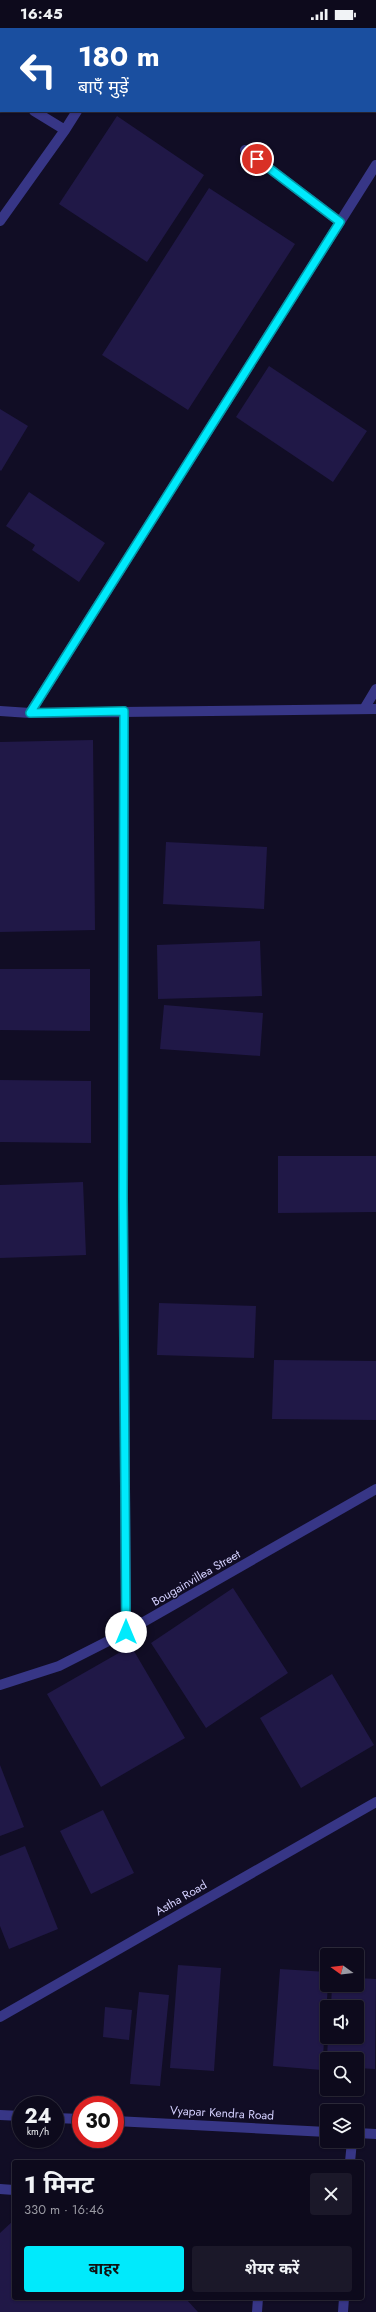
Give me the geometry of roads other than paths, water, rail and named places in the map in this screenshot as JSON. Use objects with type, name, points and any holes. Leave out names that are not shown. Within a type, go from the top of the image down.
[{"type":"street","points":[[36,112],[65,130]]},
{"type":"street","points":[[0,221],[76,112]]},
{"type":"street","points":[[245,150],[340,222]]},
{"type":"street","points":[[30,713],[376,165]]},
{"type":"street","points":[[364,708],[376,689]]},
{"type":"street","points":[[0,711],[30,713],[376,708]]},
{"type":"street","points":[[124,711],[123,1197],[126,1632]]},
{"type":"street","name":"Bougainvillea Street","points":[[0,1684],[58,1666],[126,1632],[376,1489]]},
{"type":"street","name":"Astha Road","points":[[0,2016],[376,1802]]},
{"type":"street","points":[[363,1809],[376,1810]]},
{"type":"street","points":[[0,2115],[12,2116]]},
{"type":"street","name":"Vyapar Kendra Road","points":[[124,2121],[320,2132]]},
{"type":"street","points":[[364,2133],[376,2134]]},
{"type":"street","points":[[350,2160],[351,2148]]},
{"type":"street","points":[[0,2189],[12,2190]]},
{"type":"street","points":[[257,2312],[258,2300]]},
{"type":"street","points":[[343,2312],[344,2300]]}]
